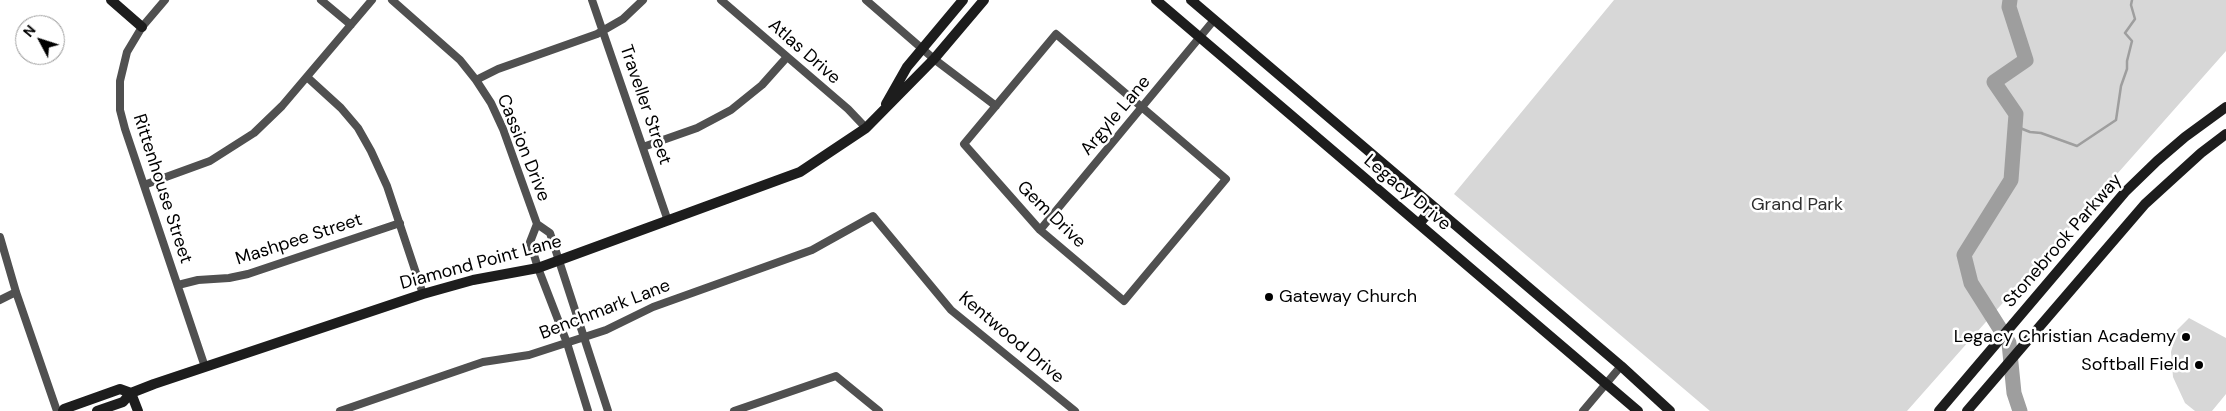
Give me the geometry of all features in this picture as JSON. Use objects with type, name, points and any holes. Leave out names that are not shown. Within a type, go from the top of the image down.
[{"type":"main road","points":[[111,0],[142,26]]},
{"type":"main road","name":"Diamond Point Lane","points":[[881,114],[907,67],[963,0]]},
{"type":"main road","name":"Diamond Point Lane","points":[[97,411],[123,402],[132,393],[205,367],[423,294],[473,280],[538,268],[800,172],[866,128],[881,114],[934,59],[984,0]]},
{"type":"main road","name":"Legacy Drive","points":[[1156,0],[1638,411]]},
{"type":"main road","name":"Legacy Drive","points":[[1191,0],[1621,366],[1670,411]]},
{"type":"main road","name":"Stonebrook Parkway","points":[[1939,411],[2125,192],[2185,137],[2226,107]]},
{"type":"main road","name":"Stonebrook Parkway","points":[[1967,411],[2150,198],[2201,153],[2226,134]]},
{"type":"main road","points":[[1419,224],[1433,207]]},
{"type":"main road","name":"Diamond Point Lane","points":[[63,411],[64,409],[120,389],[132,393]]},
{"type":"main road","points":[[132,393],[138,411]]},
{"type":"street","name":"Rittenhouse Street","points":[[164,0],[142,26],[131,43],[124,61],[120,80],[119,100],[122,120],[205,367]]},
{"type":"street","points":[[321,0],[351,25]]},
{"type":"street","points":[[144,185],[204,163],[244,141],[273,115],[372,0]]},
{"type":"street","name":"Cassion Drive","points":[[392,0],[450,50],[476,80],[491,104],[503,129],[537,224],[550,233],[608,411]]},
{"type":"street","name":"Traveller Street","points":[[592,0],[668,220]]},
{"type":"street","points":[[476,80],[498,69],[604,31],[623,19],[643,0]]},
{"type":"street","name":"Atlas Drive","points":[[721,0],[848,109],[866,128]]},
{"type":"street","points":[[866,0],[934,59],[996,106],[1056,34],[1142,108]]},
{"type":"street","name":"Argyle Lane","points":[[1040,230],[1214,20]]},
{"type":"street","points":[[644,147],[697,128],[731,110],[762,85],[787,57]]},
{"type":"street","points":[[307,77],[341,108],[365,139],[383,174],[423,294]]},
{"type":"street","name":"Gem Drive","points":[[996,106],[964,144],[1040,230],[1124,301],[1226,179],[1142,108]]},
{"type":"street","name":"Benchmark Lane","points":[[340,411],[483,362],[529,355],[606,330],[653,307],[812,250],[874,216]]},
{"type":"street","name":"Kentwood Drive","points":[[874,216],[951,310],[1075,411]]},
{"type":"street","name":"Mashpee Street","points":[[178,285],[198,280],[242,276],[400,223]]},
{"type":"street","name":"Cassion Drive","points":[[537,224],[530,242],[538,268],[568,343],[588,411]]},
{"type":"street","points":[[0,237],[16,292],[58,411]]},
{"type":"street","points":[[0,300],[16,292]]},
{"type":"street","points":[[1583,411],[1621,366]]},
{"type":"street","points":[[734,411],[836,376],[879,411]]},
{"type":"green space","name":"Grand Park","points":[[1614,0],[2226,0],[2226,51],[1907,411],[1710,411],[1454,194]]},
{"type":"green space","name":"Softball Field","points":[[2189,318],[2226,338],[2226,394],[2212,411],[2195,411],[2185,403],[2173,377],[2171,352],[2177,330]]},
{"type":"waterway","points":[[2010,0],[2009,7],[2026,60],[1994,82],[2016,114],[2011,180],[1964,255],[1971,283],[2009,343],[2014,393],[2020,411]]},
{"type":"waterway","points":[[2015,126],[2077,146],[2116,120],[2121,86],[2127,69],[2132,41],[2125,33],[2135,19],[2131,5],[2132,0]]},
{"type":"place","name":"Gateway Church","points":[[1269,297]]},
{"type":"place","name":"Legacy Christian Academy","points":[[2186,337]]},
{"type":"place","name":"Softball Field","points":[[2199,365]]}]
